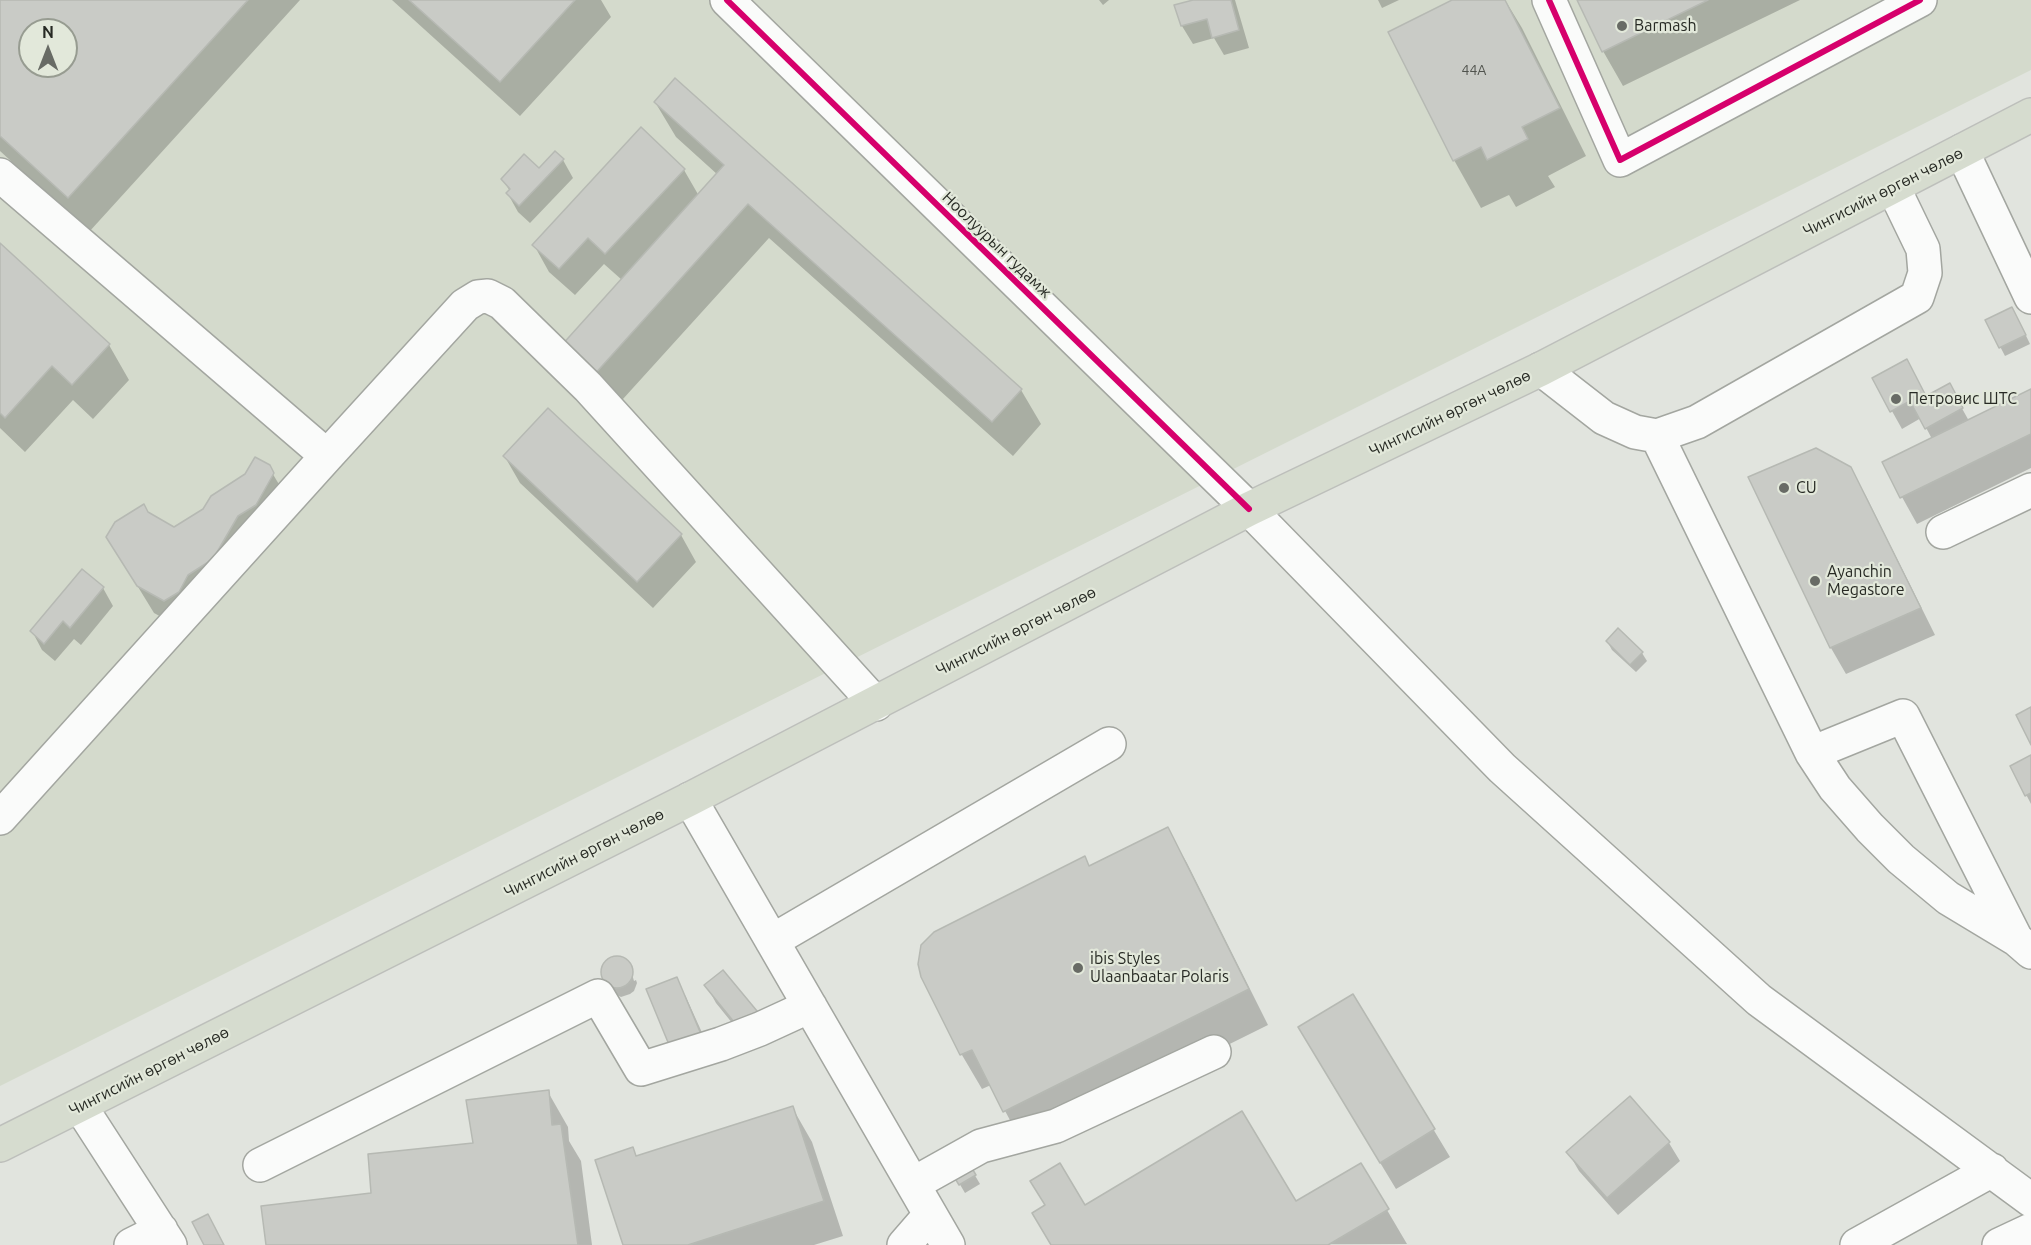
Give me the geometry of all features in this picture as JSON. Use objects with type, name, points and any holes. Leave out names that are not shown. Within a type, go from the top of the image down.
[{"type":"highway","name":"Чингисийн өргөн чөлөө","points":[[0,1145],[690,799],[1249,509],[1541,369],[2031,115]]},
{"type":"street","name":"Ноолуурын гудамж","points":[[727,0],[1249,509],[1502,768],[1759,1000],[2031,1200]]},
{"type":"street","points":[[1549,0],[1620,160],[1920,0]]},
{"type":"street","points":[[1962,151],[2031,297]]},
{"type":"street","points":[[0,175],[327,456]]},
{"type":"street","points":[[1541,369],[1604,418],[1635,432],[1657,436],[1697,422],[1917,297],[1925,273],[1923,249],[1893,187]]},
{"type":"street","points":[[0,818],[465,305],[478,297],[488,297],[502,303],[588,387],[876,704]]},
{"type":"street","points":[[1657,436],[1812,753],[1835,788],[1901,859],[1948,898],[2023,945]]},
{"type":"street","points":[[1943,532],[2031,490]]},
{"type":"street","points":[[1812,753],[1903,716],[2023,945]]},
{"type":"street","points":[[772,941],[1109,744]]},
{"type":"street","points":[[690,799],[913,1184],[931,1230],[948,1245]]},
{"type":"street","points":[[260,1165],[598,996],[641,1069],[721,1044],[810,1006]]},
{"type":"street","points":[[913,1184],[981,1146],[1056,1126],[1214,1052]]},
{"type":"street","points":[[80,1106],[166,1238],[131,1245]]},
{"type":"street","points":[[1857,1245],[1992,1170]]},
{"type":"street","points":[[904,1245],[931,1230]]},
{"type":"street","points":[[1999,1245],[2031,1230]]},
{"type":"shaded area","points":[[0,0],[2031,0],[2031,70],[0,1086]]},
{"type":"building","points":[[0,0],[248,0],[68,198],[0,136]]},
{"type":"building","points":[[409,0],[575,0],[500,82]]},
{"type":"building","points":[[1193,0],[1231,0],[1239,30],[1212,38],[1207,19],[1181,26],[1174,5]]},
{"type":"building","points":[[1452,0],[1505,0],[1560,108],[1522,127],[1528,139],[1487,160],[1481,147],[1453,161],[1388,32]]},
{"type":"building","name":"Barmash","points":[[1577,0],[1708,0],[1602,52]]},
{"type":"building","points":[[675,78],[1022,389],[992,422],[748,204],[593,376],[560,347],[724,165],[654,102]]},
{"type":"building","points":[[641,127],[685,169],[605,254],[588,238],[559,269],[532,245]]},
{"type":"building","points":[[555,151],[564,159],[519,206],[506,193],[510,189],[501,179],[524,154],[539,168]]},
{"type":"building","points":[[0,243],[110,344],[72,385],[52,366],[5,418],[0,413]]},
{"type":"building","points":[[2012,307],[2026,335],[1999,348],[1985,320]]},
{"type":"building","points":[[1907,359],[1926,396],[1950,383],[1963,408],[1925,429],[1910,401],[1890,412],[1872,378]]},
{"type":"building","points":[[2031,389],[2031,434],[1900,498],[1882,462]]},
{"type":"building","points":[[548,408],[682,534],[637,582],[503,456]]},
{"type":"building","points":[[1816,448],[1851,467],[1921,608],[1830,648],[1748,477]]},
{"type":"building","points":[[255,457],[270,465],[274,473],[256,505],[238,516],[213,559],[188,575],[179,592],[164,601],[137,586],[106,537],[115,522],[144,504],[148,512],[174,527],[203,509],[211,496],[245,474]]},
{"type":"building","points":[[82,569],[104,587],[70,628],[63,621],[44,644],[30,631]]},
{"type":"building","points":[[1618,628],[1643,652],[1630,665],[1606,641]]},
{"type":"building","points":[[2031,707],[2031,745],[2016,715]]},
{"type":"building","points":[[2031,755],[2031,793],[2025,796],[2010,766]]},
{"type":"building","name":"ibis Styles Ulaanbaatar Polaris","points":[[1168,827],[1249,989],[1003,1112],[972,1050],[960,1055],[921,977],[918,964],[921,945],[934,932],[1085,856],[1089,866]]},
{"type":"building","points":[[617,956],[628,961],[633,972],[628,983],[617,988],[606,983],[601,972],[606,961]]},
{"type":"building","points":[[723,970],[762,1017],[743,1033],[704,985]]},
{"type":"building","points":[[677,977],[703,1039],[672,1052],[646,989]]},
{"type":"building","points":[[1353,994],[1435,1129],[1380,1163],[1298,1027]]},
{"type":"building","points":[[549,1090],[552,1125],[561,1124],[578,1245],[266,1245],[261,1206],[371,1193],[368,1154],[473,1143],[466,1100]]},
{"type":"building","points":[[1630,1096],[1670,1142],[1607,1198],[1566,1152]]},
{"type":"building","points":[[793,1106],[824,1201],[688,1245],[623,1245],[595,1160],[633,1147],[636,1156]]},
{"type":"building","points":[[1242,1111],[1296,1201],[1361,1163],[1389,1209],[1328,1245],[1051,1245],[1032,1213],[1045,1205],[1030,1181],[1060,1163],[1085,1205]]},
{"type":"building","points":[[967,1160],[976,1175],[959,1185],[950,1170]]},
{"type":"building","points":[[208,1214],[224,1245],[204,1245],[192,1222]]},
{"type":"cycle path","points":[[727,0],[1249,509]]},
{"type":"cycle path","points":[[1549,0],[1620,160],[1920,0]]},
{"type":"place","name":"Barmash","points":[[1622,26]]},
{"type":"place","name":"Петровис ШТС","points":[[1896,399]]},
{"type":"place","name":"CU","points":[[1784,488]]},
{"type":"place","name":"Ayanchin Megastore","points":[[1815,581]]},
{"type":"place","name":"ibis Styles Ulaanbaatar Polaris","points":[[1078,968]]}]
